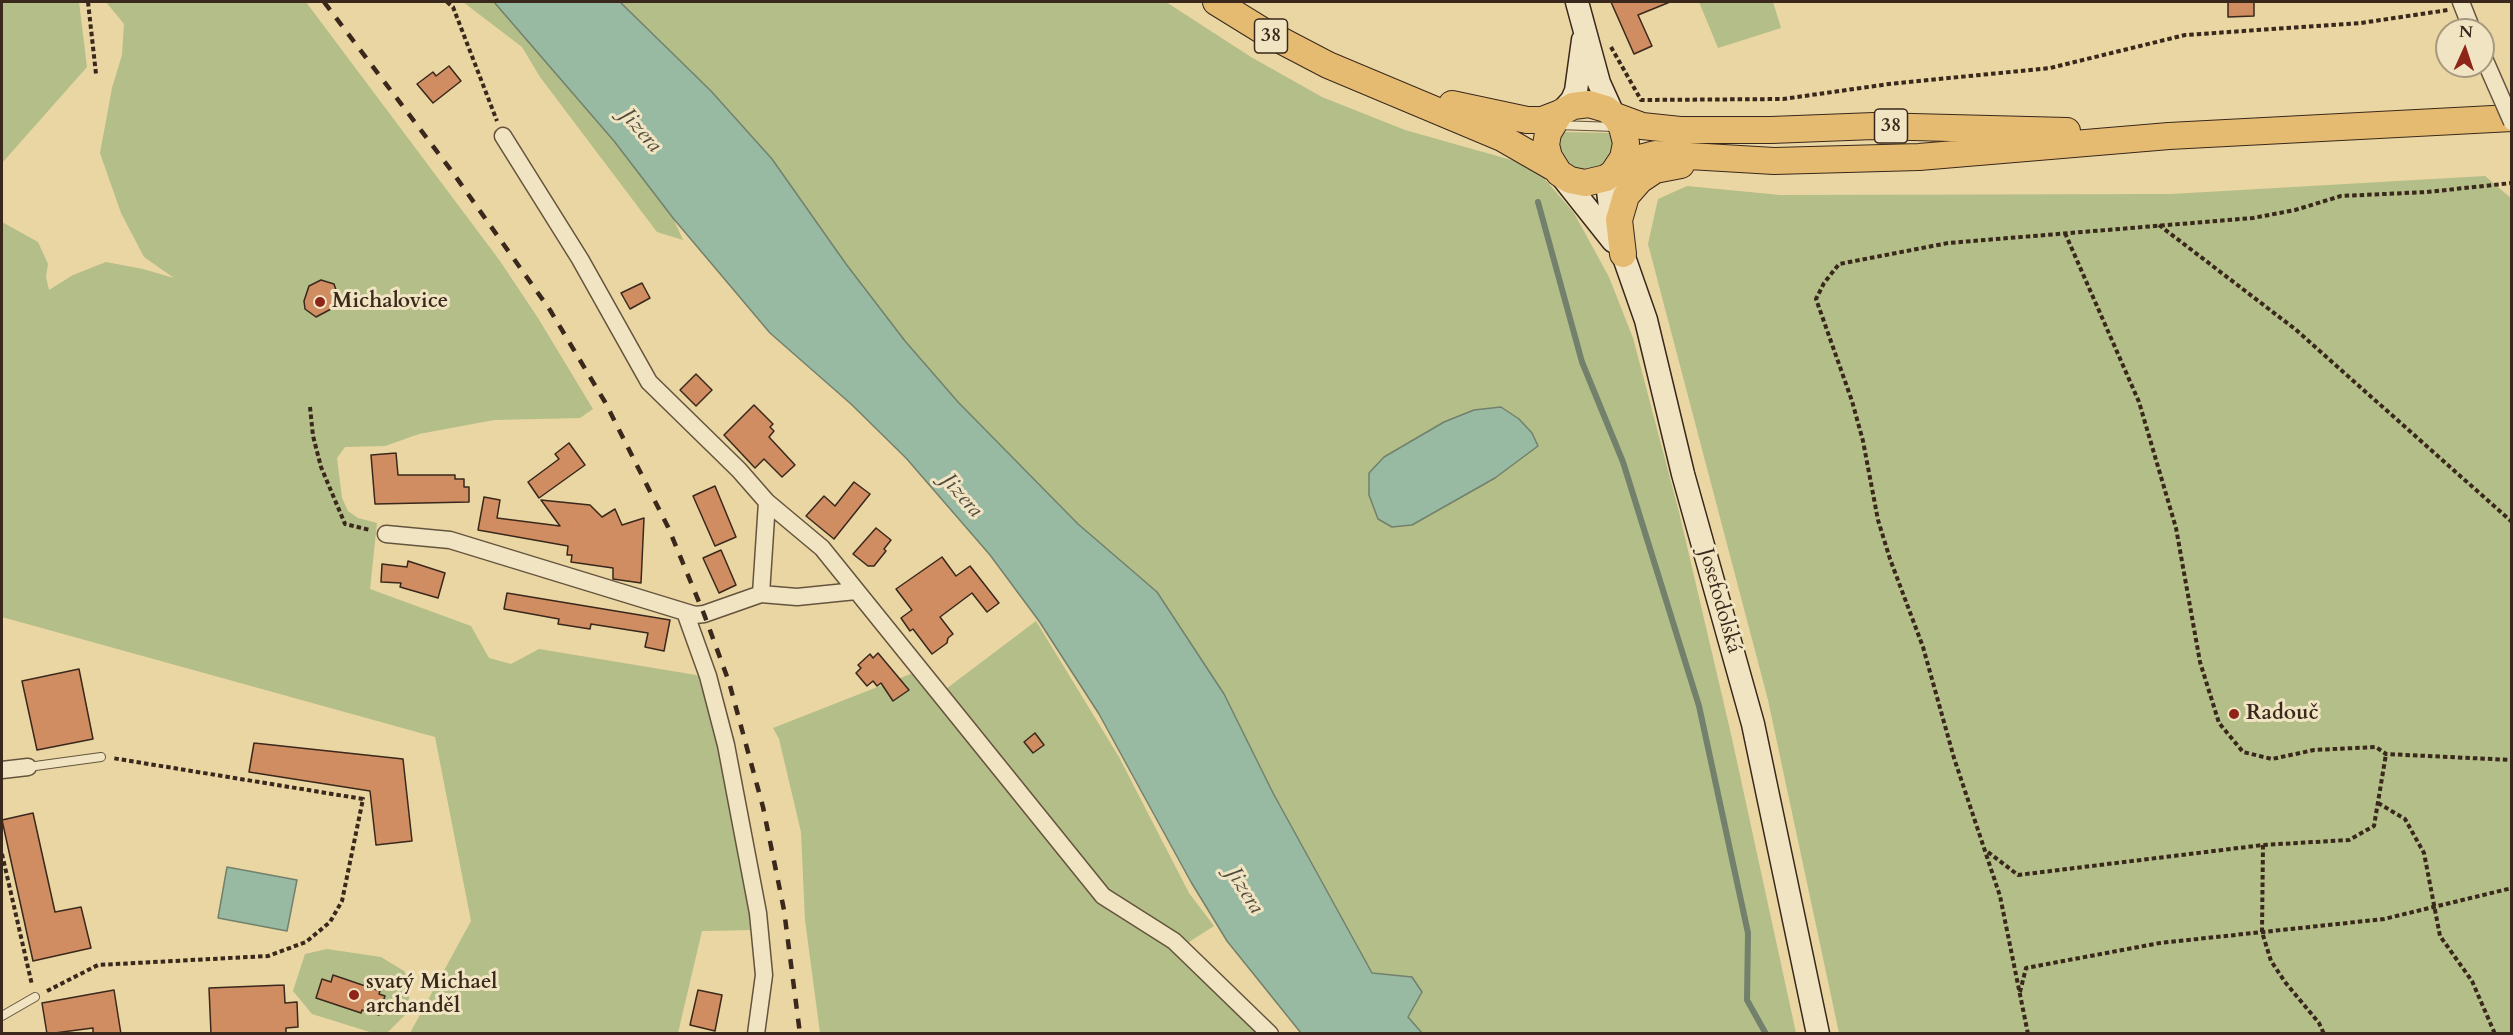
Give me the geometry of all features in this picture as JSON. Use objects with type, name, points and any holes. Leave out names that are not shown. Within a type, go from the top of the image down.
[{"type":"main road","name":"38","points":[[1216,2],[1295,49],[1512,143],[1570,180],[1585,183],[1599,181],[1632,160],[1655,154],[1783,161],[1983,153],[2169,136],[2511,120]]},
{"type":"main road","points":[[1577,2],[1599,83],[1626,143],[1625,152],[1612,173]]},
{"type":"main road","points":[[1584,26],[1576,91],[1558,116],[1546,145],[1549,157],[1558,171],[1623,254]]},
{"type":"main road","name":"38","points":[[1384,88],[1518,119],[1542,120],[1558,116],[1578,104],[1589,104],[1606,109],[1617,119],[1655,128],[1725,130],[1924,126],[2169,136]]},
{"type":"main road","points":[[1623,254],[1619,234],[1620,213],[1626,196],[1645,176],[1663,167],[1675,165],[1783,161]]},
{"type":"main road","name":"Josefodolská","points":[[1612,173],[1608,200],[1612,223],[1646,320],[1683,474],[1753,724],[1818,1034]]},
{"type":"street","points":[[2493,78],[2511,120]]},
{"type":"street","points":[[502,136],[580,259],[649,382],[740,470],[767,502],[822,548],[1103,896],[1174,941],[1270,1034]]},
{"type":"street","points":[[761,594],[767,502]]},
{"type":"street","points":[[386,534],[450,540],[685,612],[704,614],[761,594],[797,597],[856,591]]},
{"type":"street","points":[[685,612],[708,676],[726,745],[758,913],[764,975],[756,1034]]},
{"type":"street","points":[[2,770],[28,767]]},
{"type":"lane","points":[[28,767],[101,757]]},
{"type":"lane","points":[[2,1016],[35,997]]},
{"type":"path","points":[[88,2],[96,74]]},
{"type":"path","points":[[447,2],[453,7],[502,136]]},
{"type":"path","points":[[1584,26],[1614,50],[1641,100],[1783,99],[1889,84],[2049,68],[2185,35],[2361,23],[2462,5]]},
{"type":"path","points":[[2028,1034],[2008,930],[1987,852],[1954,758],[1923,647],[1890,559],[1878,520],[1863,441],[1852,401],[1816,299],[1824,283],[1839,264],[1948,243],[2253,218],[2295,210],[2341,195],[2427,192],[2511,183]]},
{"type":"path","points":[[2159,225],[2295,329],[2511,522]]},
{"type":"path","points":[[2065,233],[2139,402],[2175,528],[2200,662],[2219,723],[2244,752],[2272,759],[2314,750],[2376,747],[2386,754],[2511,760]]},
{"type":"path","points":[[310,406],[313,436],[321,467],[345,524],[386,534]]},
{"type":"path","points":[[1987,852],[2018,875],[2263,845],[2349,840],[2374,826],[2386,754]]},
{"type":"path","points":[[2,854],[35,997],[98,965],[268,956],[306,942],[330,922],[342,901],[363,799],[101,757]]},
{"type":"path","points":[[2378,803],[2405,819],[2424,853],[2440,936],[2472,981],[2495,1034]]},
{"type":"path","points":[[2263,845],[2262,932],[2271,961],[2319,1023],[2324,1034]]},
{"type":"path","points":[[2019,996],[2026,968],[2160,943],[2384,919],[2511,888]]},
{"type":"shaded area","points":[[2,2],[79,2],[87,67],[2,163]]},
{"type":"shaded area","points":[[106,2],[306,2],[500,261],[538,318],[593,409],[580,418],[494,420],[419,434],[385,446],[345,447],[337,458],[342,498],[348,511],[358,518],[377,523],[370,589],[471,626],[489,658],[511,664],[539,649],[696,675],[704,680],[722,743],[754,930],[702,931],[678,1033],[410,1033],[471,921],[435,737],[2,617],[2,222],[38,242],[48,264],[46,277],[49,290],[73,275],[106,262],[174,278],[144,257],[121,213],[100,153],[112,88],[122,55],[124,24]]},
{"type":"shaded area","points":[[463,2],[494,2],[498,5],[614,141],[673,218],[683,240],[657,232],[540,77],[522,47]]},
{"type":"shaded area","points":[[620,2],[1166,2],[1251,57],[1322,97],[1405,130],[1515,161],[1543,177],[1574,213],[1609,277],[1633,338],[1679,512],[1731,734],[1796,1033],[1422,1033],[1408,1017],[1412,977],[1372,974],[1273,793],[1224,694],[1157,592],[1078,524],[958,402],[905,341],[846,264],[772,159],[711,91]],"holes":[[[1474,410],[1538,446],[1495,478],[1412,525],[1384,457],[1444,422]]]},
{"type":"shaded area","points":[[1699,2],[1773,2],[1781,28],[1718,48]]},
{"type":"shaded area","points":[[1561,132],[1614,133],[1616,148],[1603,168],[1579,171],[1566,163],[1559,148]]},
{"type":"shaded area","points":[[2485,176],[2512,199],[2511,1033],[1839,1033],[1768,700],[1648,244],[1658,199],[1687,186],[1780,195],[2171,194]]},
{"type":"shaded area","points":[[1036,621],[1119,757],[1189,893],[1214,926],[1175,951],[1258,1033],[820,1033],[805,920],[801,832],[779,739],[773,728],[913,673],[934,698]]},
{"type":"shaded area","points":[[327,949],[381,957],[404,971],[411,982],[407,1013],[387,1033],[373,1033],[312,1014],[293,991],[305,954]],"holes":[[[333,975],[368,987],[370,979],[382,983],[379,994],[385,996],[362,1010],[361,1013],[318,991],[322,980],[331,982]]]},
{"type":"water","name":"Jizera","points":[[494,2],[620,2],[711,91],[772,159],[846,264],[905,341],[958,402],[1078,524],[1157,592],[1224,694],[1273,793],[1372,973],[1412,977],[1422,992],[1408,1017],[1422,1033],[1301,1033],[1227,941],[1191,882],[1099,714],[1039,621],[990,555],[906,458],[851,404],[770,333],[673,218],[614,141]]},
{"type":"water","points":[[1501,407],[1519,419],[1532,433],[1538,446],[1495,478],[1412,525],[1392,527],[1378,519],[1369,495],[1369,473],[1384,457],[1444,422],[1474,410]]},
{"type":"water","points":[[227,867],[297,880],[287,931],[218,918]]},
{"type":"building","points":[[1611,2],[1670,2],[1638,15],[1652,46],[1634,54]]},
{"type":"building","points":[[2228,2],[2254,2],[2254,16],[2228,17]]},
{"type":"building","points":[[449,66],[461,81],[433,103],[417,84],[433,72],[436,76]]},
{"type":"building","name":"Michalovice","points":[[321,280],[334,284],[338,296],[333,308],[316,317],[305,309],[304,301],[309,286]]},
{"type":"building","points":[[642,283],[650,298],[630,309],[621,293]]},
{"type":"building","points":[[696,374],[712,390],[696,406],[680,390]]},
{"type":"building","points":[[754,405],[773,424],[770,427],[774,431],[769,437],[795,465],[782,477],[764,459],[755,468],[724,435]]},
{"type":"building","points":[[569,443],[585,465],[539,498],[528,482],[559,459],[555,454]]},
{"type":"building","points":[[396,453],[398,475],[455,475],[455,479],[464,479],[464,487],[469,487],[469,502],[375,504],[371,455]]},
{"type":"building","points":[[854,482],[870,494],[834,539],[806,516],[824,496],[835,506]]},
{"type":"building","points":[[715,486],[736,537],[715,546],[693,496]]},
{"type":"building","points":[[484,497],[500,500],[497,518],[560,526],[541,500],[590,505],[602,517],[615,509],[622,525],[644,518],[641,583],[613,579],[613,568],[571,562],[572,555],[567,555],[568,546],[478,530]]},
{"type":"building","points":[[876,528],[891,540],[884,549],[886,551],[874,566],[868,566],[853,554]]},
{"type":"building","points":[[721,550],[736,585],[719,593],[703,558]]},
{"type":"building","points":[[942,557],[956,576],[970,566],[999,603],[987,612],[972,593],[940,617],[953,634],[948,638],[947,643],[932,654],[913,629],[910,631],[901,618],[912,610],[896,589]]},
{"type":"building","points":[[408,561],[445,573],[438,598],[400,587],[401,583],[381,582],[382,564],[407,567]]},
{"type":"building","points":[[507,593],[670,620],[664,651],[645,647],[648,633],[591,624],[590,629],[558,624],[559,619],[504,609]]},
{"type":"building","points":[[878,653],[909,690],[893,701],[881,683],[877,686],[873,681],[867,686],[856,673],[861,668],[858,665],[870,654],[873,658]]},
{"type":"building","points":[[79,669],[93,739],[37,750],[22,681]]},
{"type":"building","points":[[1035,733],[1044,745],[1033,753],[1024,742]]},
{"type":"building","points":[[254,743],[403,759],[412,841],[376,845],[370,791],[249,772]]},
{"type":"building","points":[[33,813],[55,912],[81,907],[91,948],[33,961],[2,820]]},
{"type":"building","name":"svatý Michael archanděl","points":[[333,975],[380,991],[379,994],[385,996],[379,1015],[362,1010],[361,1013],[316,998],[322,979],[331,982]]},
{"type":"building","points":[[284,985],[285,1003],[297,1002],[298,1027],[286,1028],[286,1034],[211,1034],[209,988]]},
{"type":"building","points":[[114,990],[121,1034],[93,1034],[93,1028],[47,1034],[42,1003]]},
{"type":"building","points":[[698,990],[722,995],[715,1031],[690,1025]]},
{"type":"waterway","points":[[1538,202],[1582,362],[1623,462],[1699,706],[1748,933],[1747,1000],[1766,1034]]},
{"type":"railway","points":[[324,2],[451,170],[550,310],[605,402],[668,527],[729,682],[763,807],[784,910],[800,1034]]},
{"type":"place","name":"Michalovice","points":[[320,302]]},
{"type":"place","name":"Radouč","points":[[2234,714]]},
{"type":"place","name":"svatý Michael archanděl","points":[[354,995]]}]
